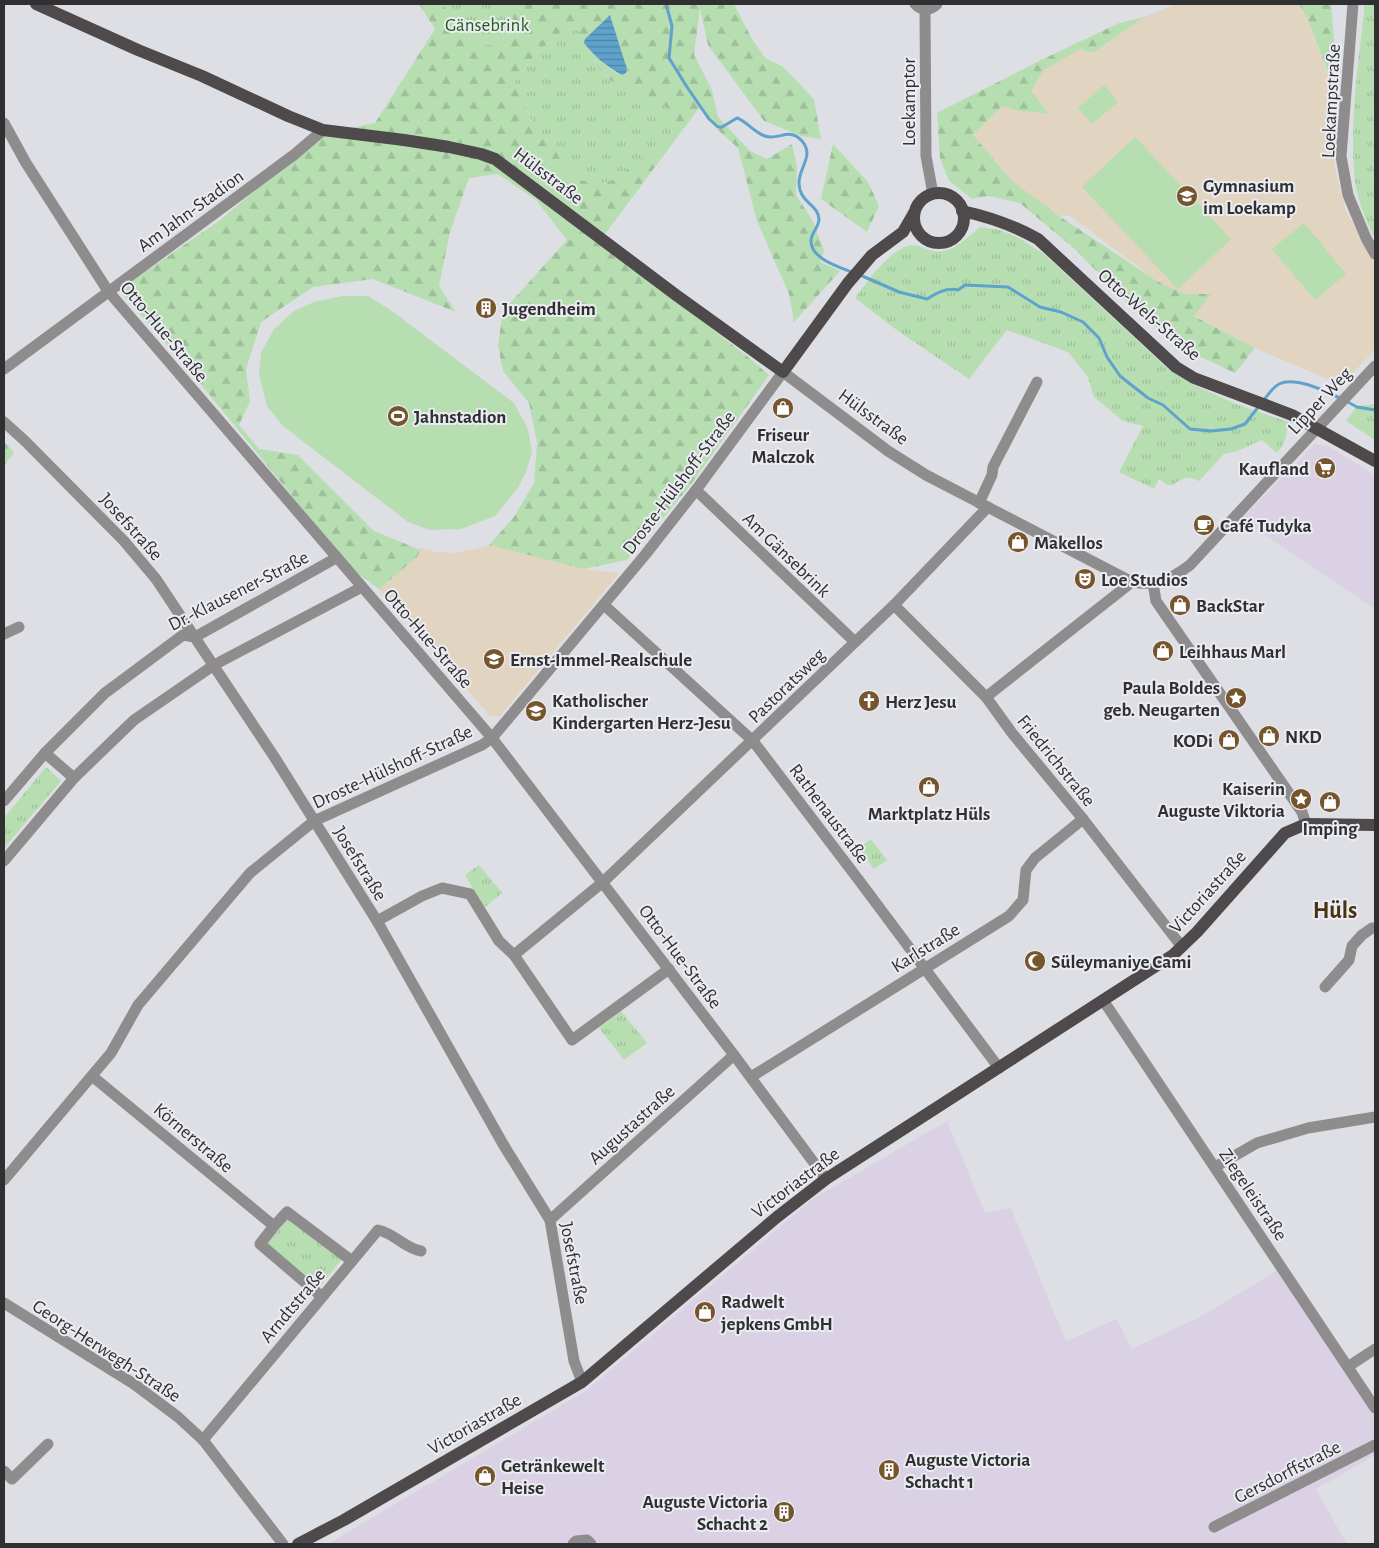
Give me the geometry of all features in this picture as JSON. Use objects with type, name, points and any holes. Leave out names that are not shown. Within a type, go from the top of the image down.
[{"type":"main road","name":"Hülsstraße","points":[[36,4],[130,47],[202,76],[323,130],[441,146],[481,154],[495,159],[783,372]]},
{"type":"main road","points":[[783,372],[864,264],[872,255],[903,232],[921,201],[934,194],[946,194],[956,200],[962,210],[964,220],[961,230]]},
{"type":"main road","name":"Otto-Wels-Straße","points":[[962,210],[991,217],[1016,227],[1038,239],[1176,367],[1194,378],[1292,415],[1375,461]]},
{"type":"main road","points":[[914,213],[914,223],[919,234],[929,242],[941,243],[952,239],[961,230],[976,221],[991,217]]},
{"type":"main road","points":[[903,232],[919,234]]},
{"type":"main road","points":[[1301,826],[1375,825]]},
{"type":"main road","name":"Victoriastraße","points":[[298,1544],[344,1520],[582,1382],[770,1222],[826,1180],[1173,955],[1286,833],[1301,826]]},
{"type":"street","name":"Loekamptor","points":[[934,194],[926,156],[920,7],[932,8],[937,4]]},
{"type":"street","name":"Loekampstraße","points":[[1353,4],[1342,156],[1348,195],[1366,238],[1375,254]]},
{"type":"street","name":"Otto-Hue-Straße","points":[[4,123],[26,163],[108,291],[167,362],[260,466],[336,558],[492,738],[734,1055],[826,1180]]},
{"type":"street","name":"Am Jahn-Stadion","points":[[4,369],[296,154],[323,130]]},
{"type":"street","name":"Lipper Weg","points":[[1157,582],[1172,578],[1190,566],[1375,366]]},
{"type":"street","name":"Droste-Hülshoff-Straße","points":[[4,1180],[111,1052],[138,1005],[250,873],[314,821],[482,745],[492,738],[604,605],[696,490],[783,372]]},
{"type":"street","name":"Hülsstraße","points":[[783,372],[888,451],[926,475],[1132,582],[1157,582]]},
{"type":"street","points":[[983,505],[994,467],[1038,382]]},
{"type":"street","name":"Josefstraße","points":[[4,422],[124,540],[156,579],[275,758],[376,921],[503,1144],[550,1220],[574,1361],[582,1382]]},
{"type":"street","name":"Am Gänsebrink","points":[[696,490],[855,642]]},
{"type":"street","name":"Pastoratsweg","points":[[514,955],[603,882],[753,741],[894,605],[983,505]]},
{"type":"street","name":"Dr.-Klausener-Straße","points":[[4,801],[45,753],[105,693],[183,635],[195,637],[336,558]]},
{"type":"street","points":[[986,698],[1132,582]]},
{"type":"street","points":[[1157,582],[1156,601],[1302,812],[1301,826]]},
{"type":"street","points":[[4,861],[74,778],[134,720],[214,665],[362,587]]},
{"type":"street","name":"Rathenaustraße","points":[[604,605],[753,741],[999,1068]]},
{"type":"street","name":"Friedrichstraße","points":[[894,605],[986,698],[1182,947]]},
{"type":"street","points":[[4,634],[19,627]]},
{"type":"street","points":[[45,753],[74,778]]},
{"type":"street","name":"Karlstraße","points":[[750,1077],[924,967],[1009,916],[1023,900],[1026,870],[1035,858],[1083,819]]},
{"type":"street","points":[[376,921],[422,896],[442,888],[470,894],[499,941],[514,955],[572,1040],[669,969]]},
{"type":"street","points":[[1325,987],[1349,960],[1352,946],[1362,935],[1375,928]]},
{"type":"street","name":"Ziegeleistraße","points":[[1103,1000],[1349,1366],[1375,1408]]},
{"type":"street","name":"Augustastraße","points":[[550,1220],[734,1055]]},
{"type":"street","name":"Körnerstraße","points":[[92,1076],[274,1226]]},
{"type":"street","points":[[1215,1167],[1257,1143],[1308,1128],[1375,1117]]},
{"type":"street","points":[[322,1296],[260,1244],[274,1226],[287,1212],[352,1261]]},
{"type":"street","name":"Arndtstraße","points":[[203,1440],[378,1230],[390,1232],[412,1249],[421,1251]]},
{"type":"street","name":"Georg-Herwegh-Straße","points":[[4,1303],[134,1384],[178,1417],[203,1440],[283,1544]]},
{"type":"street","points":[[1349,1366],[1375,1349]]},
{"type":"street","points":[[4,1471],[12,1478],[48,1444]]},
{"type":"street","name":"Gersdorffstraße","points":[[1214,1527],[1375,1445]]},
{"type":"street","points":[[573,1544],[576,1541],[587,1540],[591,1544]]},
{"type":"shaded area","name":"Gymnasium im Loekamp","points":[[1177,4],[1299,4],[1306,15],[1334,91],[1334,165],[1346,212],[1375,257],[1375,350],[1341,385],[1255,348],[1194,315],[1210,294],[1184,294],[1157,281],[1070,216],[1059,216],[1011,180],[973,135],[1002,106],[1014,110],[1049,114],[1031,91],[1043,71],[1080,49],[1093,53],[1144,17]]},
{"type":"shaded area","points":[[1315,444],[1328,446],[1375,475],[1375,609],[1241,519]]},
{"type":"shaded area","name":"Ernst-Immel-Realschule","points":[[489,545],[583,569],[619,573],[500,716],[490,716],[379,589],[417,557],[420,548],[437,552],[455,553]]},
{"type":"shaded area","points":[[947,1121],[985,1213],[1011,1208],[1066,1341],[1117,1319],[1131,1349],[1200,1317],[1283,1267],[1375,1404],[1375,1455],[1316,1489],[1347,1544],[328,1544],[587,1390],[813,1199]]},
{"type":"green space","points":[[419,4],[442,4],[450,16],[478,46],[495,45],[513,33],[515,23],[507,9],[501,4],[734,4],[752,39],[766,59],[782,66],[814,99],[821,139],[801,136],[764,121],[708,45],[700,8],[694,55],[712,90],[718,117],[750,151],[767,159],[792,144],[797,166],[796,195],[813,221],[824,251],[820,262],[840,271],[794,322],[789,294],[757,221],[738,148],[719,131],[699,108],[599,242],[769,375],[689,487],[627,560],[583,569],[489,545],[514,517],[534,483],[537,443],[529,403],[503,371],[498,345],[503,311],[567,240],[536,200],[498,174],[469,178],[450,232],[439,286],[456,312],[373,279],[313,287],[261,322],[246,369],[250,401],[239,425],[259,449],[298,455],[374,531],[420,550],[417,557],[379,589],[352,569],[194,376],[119,290],[219,221],[322,134],[375,123],[435,29]],"holes":[[[612,18],[614,32],[627,69],[622,75],[610,69],[590,50]],[[579,30],[584,43],[605,78],[669,108],[673,119],[671,131],[661,141],[623,173],[611,181],[601,183],[569,177],[553,145],[533,123],[514,83],[536,54],[560,33]]]},
{"type":"green space","name":"Gänsebrink","points":[[442,4],[501,4],[507,9],[515,23],[513,33],[495,45],[478,46],[449,16]]},
{"type":"green space","points":[[1299,4],[1331,4],[1336,65],[1329,75],[1306,15]]},
{"type":"green space","points":[[1364,4],[1375,4],[1375,239],[1359,199],[1355,182],[1353,153],[1355,92]]},
{"type":"green space","points":[[1144,17],[1093,53],[1080,49],[1043,71],[1031,91],[1049,114],[1014,110],[1002,106],[973,135],[1011,180],[1059,216],[1157,281],[1184,294],[1211,294],[1194,316],[1255,348],[1235,373],[1180,347],[1129,304],[1076,250],[1020,203],[989,196],[972,199],[949,181],[940,158],[937,113],[1119,23]]},
{"type":"green space","points":[[579,29],[584,43],[605,78],[670,108],[673,117],[671,131],[653,149],[615,179],[601,183],[569,177],[553,145],[533,123],[514,83],[536,54],[560,33]]},
{"type":"green space","points":[[1104,85],[1118,102],[1092,124],[1078,108]]},
{"type":"green space","points":[[1135,137],[1231,239],[1178,289],[1082,187]]},
{"type":"green space","points":[[833,144],[868,182],[879,206],[867,232],[821,199]]},
{"type":"green space","points":[[1304,223],[1346,274],[1315,300],[1272,249]]},
{"type":"green space","points":[[980,227],[1000,230],[1019,238],[1044,254],[1167,368],[1194,385],[1236,404],[1288,422],[1286,439],[1281,449],[1277,453],[1262,440],[1237,451],[1224,454],[1199,481],[1186,478],[1168,485],[1159,479],[1154,489],[1119,472],[1143,426],[1123,421],[1094,397],[1088,377],[1068,352],[1007,330],[969,379],[898,331],[855,298],[885,261],[899,250],[914,245],[940,252],[958,245]]},
{"type":"green space","name":"Jahnstadion","points":[[343,296],[368,296],[392,311],[514,403],[528,429],[532,452],[526,472],[518,488],[495,516],[461,529],[430,530],[408,522],[283,426],[267,406],[259,374],[261,353],[274,329],[294,311],[314,302]]},
{"type":"green space","points":[[1375,404],[1375,440],[1346,421],[1357,406]]},
{"type":"green space","points":[[4,442],[14,452],[4,466]]},
{"type":"green space","points":[[46,767],[61,781],[4,848],[4,818]]},
{"type":"green space","points":[[871,839],[887,860],[874,869],[859,848]]},
{"type":"green space","points":[[479,865],[502,893],[484,908],[465,875]]},
{"type":"green space","points":[[621,1011],[647,1043],[624,1060],[599,1028]]},
{"type":"green space","points":[[289,1218],[342,1259],[320,1286],[266,1244]]},
{"type":"water","points":[[610,15],[627,69],[626,73],[622,75],[601,61],[584,43],[585,39]]},
{"type":"waterway","points":[[666,4],[672,26],[669,58],[709,119],[718,127],[722,127],[737,118],[765,136],[774,137],[790,134],[798,137],[806,146],[807,152],[799,184],[802,195],[818,214],[818,225],[811,240],[812,247],[820,257],[854,273]]},
{"type":"waterway","points":[[860,275],[899,292],[927,299],[942,291],[958,290],[965,285],[1008,287],[1040,307],[1061,312],[1083,322],[1099,338],[1107,357],[1120,376],[1148,398],[1163,405],[1190,429],[1211,431],[1231,429],[1245,424],[1259,406]]},
{"type":"waterway","points":[[1263,401],[1274,388],[1286,382],[1310,385],[1340,398]]},
{"type":"waterway","points":[[1346,401],[1357,407],[1375,410]]},
{"type":"place","name":"Gymnasium im Loekamp","points":[[1187,196]]},
{"type":"place","name":"Jugendheim","points":[[486,308]]},
{"type":"place","name":"Friseur Malczok","points":[[783,408]]},
{"type":"place","name":"Jahnstadion","points":[[398,416]]},
{"type":"place","name":"Kaufland","points":[[1325,468]]},
{"type":"place","name":"Café Tudyka","points":[[1204,525]]},
{"type":"place","name":"Makellos","points":[[1018,542]]},
{"type":"place","name":"Loe Studios","points":[[1085,579]]},
{"type":"place","name":"BackStar","points":[[1180,605]]},
{"type":"place","name":"Leihhaus Marl","points":[[1163,651]]},
{"type":"place","name":"Ernst-Immel-Realschule","points":[[494,659]]},
{"type":"place","name":"Paula Boldes geb. Neugarten","points":[[1236,698]]},
{"type":"place","name":"Herz Jesu","points":[[869,701]]},
{"type":"place","name":"Katholischer Kindergarten Herz-Jesu","points":[[536,711]]},
{"type":"place","name":"NKD","points":[[1269,736]]},
{"type":"place","name":"KODi","points":[[1229,740]]},
{"type":"place","name":"Marktplatz Hüls","points":[[929,787]]},
{"type":"place","name":"Kaiserin Auguste Viktoria","points":[[1301,799]]},
{"type":"place","name":"Imping","points":[[1330,802]]},
{"type":"place","name":"Süleymaniye Cami","points":[[1035,961]]},
{"type":"place","name":"Radwelt jepkens GmbH","points":[[705,1312]]},
{"type":"place","name":"Auguste Victoria Schacht 1","points":[[889,1470]]},
{"type":"place","name":"Getränkewelt Heise","points":[[485,1476]]},
{"type":"place","name":"Auguste Victoria Schacht 2","points":[[784,1512]]},
{"type":"district","name":"Hüls","points":[[1335,910]]}]
